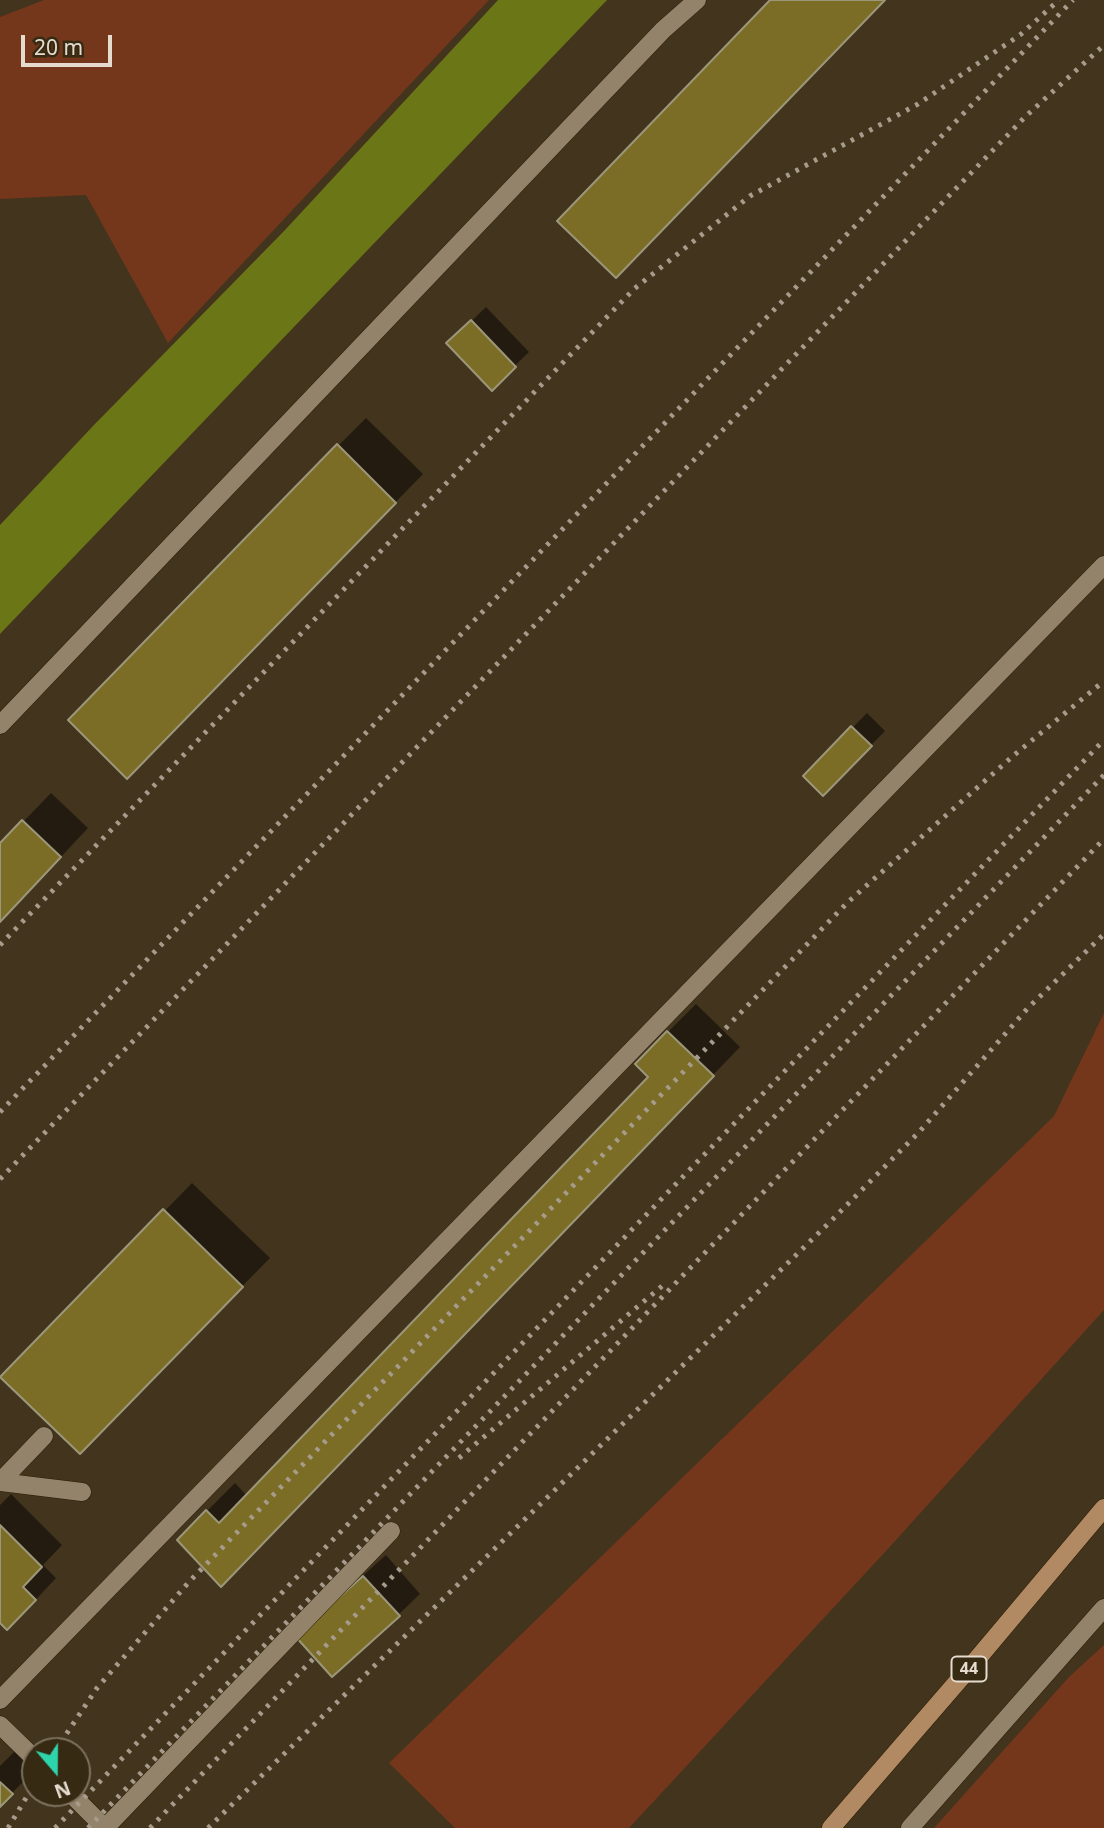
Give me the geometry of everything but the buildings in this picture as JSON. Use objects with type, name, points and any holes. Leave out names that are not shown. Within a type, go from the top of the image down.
[{"type":"main road","name":"44","points":[[831,1828],[1104,1508]]},
{"type":"lane","points":[[0,724],[663,30],[697,0]]},
{"type":"lane","points":[[0,1700],[1104,565]]},
{"type":"lane","points":[[0,1482],[44,1436]]},
{"type":"lane","points":[[0,1482],[82,1492]]},
{"type":"lane","points":[[84,1807],[105,1828],[391,1531]]},
{"type":"lane","points":[[910,1828],[1104,1608]]},
{"type":"lane","points":[[0,1725],[21,1745]]},
{"type":"shaded area","points":[[44,0],[489,0],[168,343],[86,195],[0,199],[0,17]]},
{"type":"shaded area","points":[[498,0],[607,0],[0,634],[0,525],[285,230]]},
{"type":"shaded area","points":[[1104,1013],[1104,1310],[886,1551],[629,1828],[455,1828],[389,1763],[1054,1116]]},
{"type":"shaded area","points":[[1104,1645],[1104,1828],[934,1828],[1069,1677]]},
{"type":"railway","points":[[0,945],[634,289],[750,196],[918,104],[1020,35],[1059,0]]},
{"type":"railway","points":[[0,1112],[1073,0]]},
{"type":"railway","points":[[0,1179],[1026,116],[1104,45]]},
{"type":"railway","points":[[64,1737],[97,1688],[188,1583],[848,902],[1013,756],[1104,681]]},
{"type":"railway","points":[[55,1828],[1104,740]]},
{"type":"railway","points":[[88,1828],[1104,775]]},
{"type":"railway","points":[[150,1828],[1104,839]]},
{"type":"railway","points":[[208,1828],[833,1219],[920,1131],[1027,1009],[1104,934]]},
{"type":"railway","points":[[459,1458],[662,1286]]},
{"type":"railway","points":[[8,1828],[21,1806]]}]
